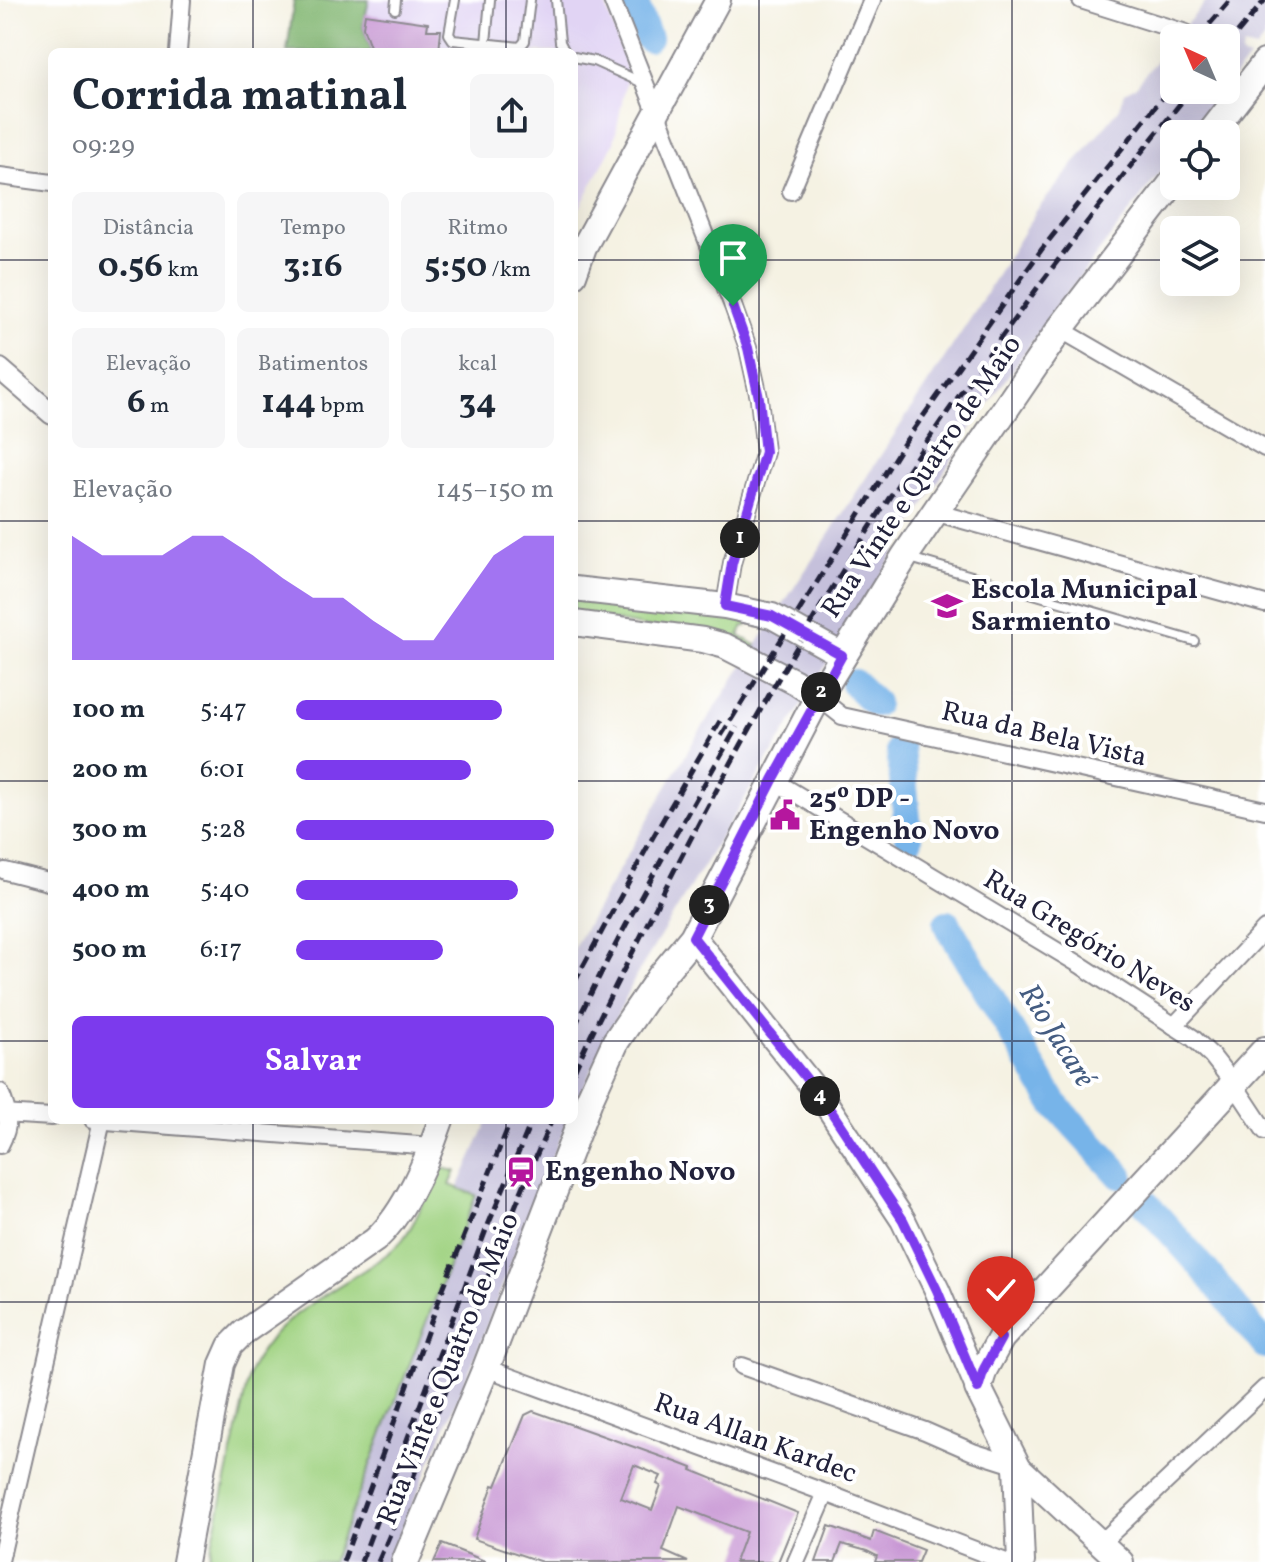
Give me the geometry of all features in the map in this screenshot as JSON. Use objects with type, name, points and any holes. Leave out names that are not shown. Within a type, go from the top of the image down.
[{"type":"main road","points":[[579,247],[657,115],[718,0]]},
{"type":"main road","points":[[1221,120],[1265,63]]},
{"type":"main road","name":"Rua Vinte e Quatro de Maio","points":[[408,1562],[589,1100],[616,1041],[660,977],[693,937],[818,697],[905,556],[1060,329],[1160,199]]},
{"type":"main road","points":[[578,589],[725,606],[772,616],[842,655]]},
{"type":"main road","points":[[578,624],[703,640],[725,646],[818,697]]},
{"type":"main road","points":[[693,937],[825,1102],[903,1220],[937,1290],[978,1388],[1017,1466],[1121,1562]]},
{"type":"main road","points":[[978,1388],[984,1369],[1001,1338],[1265,1050]]},
{"type":"main road","points":[[185,1562],[218,1380],[230,1346],[244,1332],[391,1226],[432,1146],[440,1124]]},
{"type":"main road","points":[[1017,1466],[1021,1562]]},
{"type":"street","points":[[178,48],[182,0]]},
{"type":"street","points":[[612,0],[748,348],[765,452],[732,563],[725,606]]},
{"type":"street","points":[[791,191],[872,0]]},
{"type":"street","points":[[1081,0],[1160,25]]},
{"type":"street","points":[[0,176],[48,182]]},
{"type":"street","points":[[1060,329],[1265,448]]},
{"type":"street","points":[[0,369],[48,411]]},
{"type":"street","points":[[934,512],[1265,604]]},
{"type":"street","name":"Rua da Bela Vista","points":[[818,697],[842,716],[1265,810]]},
{"type":"street","name":"Rua Gregório Neves","points":[[773,780],[1082,966],[1193,1038],[1234,1084],[1265,1131]]},
{"type":"street","points":[[5,871],[48,882]]},
{"type":"street","points":[[1174,1026],[1265,929]]},
{"type":"street","points":[[0,1092],[9,1126],[0,1145]]},
{"type":"street","points":[[5,1114],[48,1117]]},
{"type":"street","points":[[0,1561],[101,1124]]},
{"type":"street","points":[[153,1124],[432,1146]]},
{"type":"street","points":[[742,1366],[1017,1466]]},
{"type":"street","name":"Rua Allan Kardec","points":[[486,1368],[1006,1562]]},
{"type":"street","points":[[1101,1543],[1265,1388]]},
{"type":"street","points":[[796,1562],[826,1493]]},
{"type":"lane","points":[[455,0],[451,38],[520,47],[523,45],[530,0]]},
{"type":"lane","points":[[486,43],[490,0]]},
{"type":"lane","points":[[556,0],[563,48]]},
{"type":"lane","points":[[578,58],[594,61],[647,85]]},
{"type":"lane","points":[[905,556],[1194,641]]},
{"type":"shaded area","points":[[369,0],[604,0],[628,72],[614,142],[578,211],[578,48],[371,48],[363,27]]},
{"type":"shaded area","points":[[1208,0],[1265,0],[1265,38],[1256,49],[1244,46],[1241,55],[1249,58],[1240,69],[1240,24],[1187,24]]},
{"type":"shaded area","points":[[1160,56],[1160,104],[1212,104],[1200,120],[1160,120],[1160,172],[1050,316],[968,433],[636,976],[578,1099],[578,940],[696,737],[976,310],[1036,211],[1119,109],[1125,92],[1137,85]]},
{"type":"shaded area","points":[[486,1124],[567,1124],[473,1362],[388,1562],[292,1562]]},
{"type":"green space","points":[[294,0],[369,0],[363,27],[371,48],[288,48]]},
{"type":"green space","points":[[578,600],[748,619],[739,636],[756,645],[754,648],[578,614]]},
{"type":"green space","points":[[437,1167],[456,1171],[450,1185],[476,1195],[332,1562],[208,1562],[249,1375],[257,1357],[268,1341],[297,1314],[399,1244],[418,1213]]},
{"type":"building","points":[[365,14],[428,23],[427,30],[441,30],[439,48],[371,48],[363,27]]},
{"type":"building","points":[[533,1411],[679,1463],[798,1513],[778,1562],[735,1562],[746,1532],[679,1506],[663,1551],[688,1562],[542,1562],[474,1539],[493,1485],[496,1486],[525,1415]],"holes":[[[634,1465],[661,1476],[657,1484],[661,1486],[652,1510],[621,1498]]]},
{"type":"building","points":[[829,1526],[871,1541],[874,1531],[923,1550],[918,1562],[875,1562],[877,1556],[842,1544],[835,1562],[816,1562]]},
{"type":"building","points":[[442,1544],[485,1561],[485,1562],[434,1562]]},
{"type":"waterway","name":"Rio Jacaré","points":[[634,0],[648,38]]},
{"type":"waterway","name":"Rio Jacaré","points":[[854,683],[875,703]]},
{"type":"waterway","name":"Rio Jacaré","points":[[900,748],[909,839]]},
{"type":"waterway","name":"Rio Jacaré","points":[[947,924],[1054,1103],[1120,1175]]},
{"type":"waterway","name":"Rio Jacaré","points":[[1146,1204],[1204,1269],[1265,1345]]},
{"type":"railway","points":[[1210,24],[1230,0]]},
{"type":"railway","points":[[1240,30],[1265,0]]},
{"type":"railway","points":[[721,736],[902,446],[1042,249],[1160,101]]},
{"type":"railway","points":[[578,1063],[707,808],[808,627],[881,510],[984,360],[1180,104]]},
{"type":"railway","points":[[578,976],[720,721]]},
{"type":"railway","points":[[578,1020],[632,914],[737,727]]},
{"type":"railway","points":[[343,1562],[444,1286],[509,1124]]},
{"type":"railway","points":[[361,1562],[486,1230],[530,1124]]},
{"type":"railway","points":[[378,1562],[550,1124]]},
{"type":"place","name":"Escola Municipal Sarmiento","points":[[947,606]]},
{"type":"place","name":"25º DP - Engenho Novo","points":[[785,815]]},
{"type":"place","name":"Engenho Novo","points":[[521,1172]]},
{"type":"route","points":[[733,306],[748,348],[759,398],[765,452],[732,563],[725,606],[772,616],[842,655],[773,780],[693,937],[825,1102],[903,1220],[937,1290],[978,1388],[984,1369],[1001,1338]]}]
